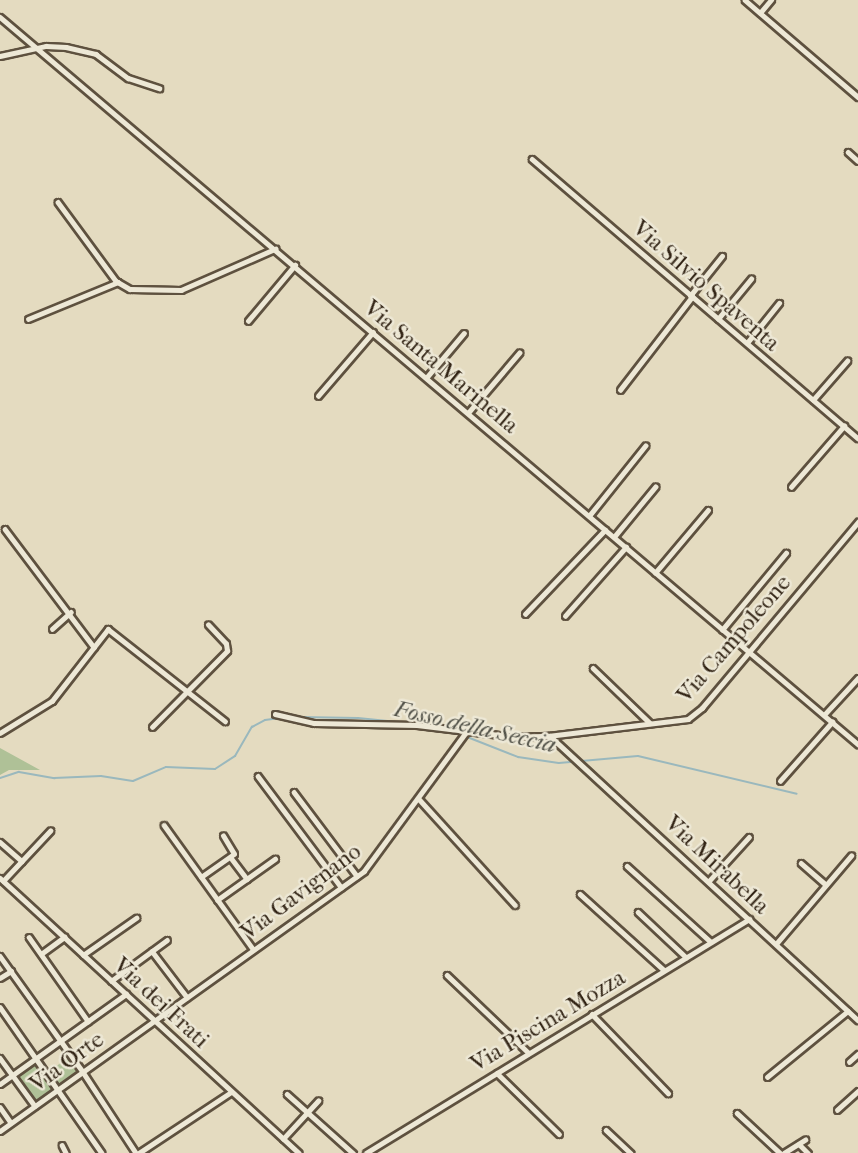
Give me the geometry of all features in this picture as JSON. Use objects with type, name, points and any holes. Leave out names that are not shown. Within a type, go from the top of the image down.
[{"type":"street","points":[[745,0],[858,97]]},
{"type":"street","points":[[760,13],[771,0]]},
{"type":"street","name":"Via Santa Marinella","points":[[0,17],[858,744]]},
{"type":"street","points":[[0,56],[56,46],[92,52],[128,78],[159,88]]},
{"type":"street","points":[[848,152],[858,161]]},
{"type":"street","name":"Via Silvio Spaventa","points":[[532,159],[858,438]]},
{"type":"street","points":[[58,202],[118,282],[132,289],[179,290],[275,249]]},
{"type":"street","points":[[620,390],[722,256]]},
{"type":"street","points":[[248,321],[295,265]]},
{"type":"street","points":[[718,319],[751,279]]},
{"type":"street","points":[[28,319],[118,282]]},
{"type":"street","points":[[747,343],[779,303]]},
{"type":"street","points":[[318,396],[373,332]]},
{"type":"street","points":[[427,377],[464,332]]},
{"type":"street","points":[[468,412],[519,353]]},
{"type":"street","points":[[813,400],[847,361]]},
{"type":"street","points":[[791,487],[844,426]]},
{"type":"street","points":[[589,516],[645,446]]},
{"type":"street","points":[[614,537],[655,487]]},
{"type":"street","points":[[655,573],[708,510]]},
{"type":"street","name":"Via Campoleone","points":[[275,714],[314,723],[412,725],[502,736],[550,736],[681,720],[696,715],[858,522]]},
{"type":"street","points":[[5,529],[71,612],[94,647]]},
{"type":"street","points":[[525,614],[605,530]]},
{"type":"street","points":[[565,616],[626,547]]},
{"type":"street","points":[[722,630],[786,553]]},
{"type":"street","points":[[52,629],[71,612]]},
{"type":"street","points":[[152,727],[227,649],[208,625]]},
{"type":"street","points":[[0,733],[49,703],[108,629],[225,721]]},
{"type":"street","points":[[593,668],[650,724]]},
{"type":"street","points":[[824,715],[858,678]]},
{"type":"street","points":[[780,781],[832,722]]},
{"type":"street","name":"Via Gavignano","points":[[154,1020],[357,876],[375,860],[467,731]]},
{"type":"street","name":"Via Mirabella","points":[[550,736],[858,1020]]},
{"type":"street","points":[[258,776],[341,887]]},
{"type":"street","points":[[294,792],[357,876]]},
{"type":"street","points":[[419,799],[515,905]]},
{"type":"street","points":[[164,825],[253,949]]},
{"type":"street","points":[[2,880],[50,831]]},
{"type":"street","points":[[201,877],[234,854],[223,836]]},
{"type":"street","points":[[709,881],[749,837]]},
{"type":"street","points":[[0,842],[22,862]]},
{"type":"street","points":[[776,944],[851,856]]},
{"type":"street","points":[[232,859],[247,879]]},
{"type":"street","points":[[218,900],[275,859]]},
{"type":"street","points":[[802,863],[825,884]]},
{"type":"street","points":[[627,866],[711,942]]},
{"type":"street","name":"Via dei Frati","points":[[2,880],[299,1153]]},
{"type":"street","points":[[580,894],[664,971]]},
{"type":"street","points":[[638,912],[686,957]]},
{"type":"street","points":[[83,955],[136,918]]},
{"type":"street","name":"Via Piscina Mozza","points":[[366,1153],[749,919]]},
{"type":"street","points":[[29,937],[88,1021]]},
{"type":"street","points":[[41,954],[64,937]]},
{"type":"street","points":[[111,981],[167,940]]},
{"type":"street","points":[[152,951],[187,997]]},
{"type":"street","points":[[0,956],[138,1153],[231,1092]]},
{"type":"street","points":[[0,978],[11,971]]},
{"type":"street","points":[[447,975],[529,1053]]},
{"type":"street","points":[[0,1084],[126,994]]},
{"type":"street","points":[[0,1007],[102,1153]]},
{"type":"street","points":[[767,1077],[848,1011]]},
{"type":"street","points":[[592,1014],[668,1093]]},
{"type":"street","name":"Via Orte","points":[[0,1131],[154,1020]]},
{"type":"street","points":[[849,1062],[858,1055]]},
{"type":"street","points":[[0,1058],[35,1106]]},
{"type":"street","points":[[497,1073],[559,1134]]},
{"type":"street","points":[[837,1110],[858,1091]]},
{"type":"street","points":[[287,1094],[353,1153]]},
{"type":"street","points":[[284,1139],[318,1101]]},
{"type":"street","points":[[0,1107],[11,1123]]},
{"type":"street","points":[[737,1113],[782,1153],[805,1140]]},
{"type":"street","points":[[606,1129],[631,1153]]},
{"type":"street","points":[[799,1144],[808,1153]]},
{"type":"street","points":[[62,1145],[66,1153]]},
{"type":"green space","points":[[0,748],[40,770],[9,770],[0,775]]},
{"type":"green space","points":[[71,1056],[80,1069],[58,1084],[49,1071]]},
{"type":"green space","points":[[37,1060],[56,1088],[35,1102],[16,1075]]},
{"type":"waterway","name":"Fosso della Seccia","points":[[299,717],[395,722]]},
{"type":"waterway","name":"Fosso della Seccia","points":[[0,778],[19,772],[54,778],[101,776],[133,781],[166,767],[215,769],[235,756],[252,727],[265,720],[280,718]]},
{"type":"waterway","name":"Fosso della Seccia","points":[[414,727],[457,733],[518,757],[559,763],[638,756],[797,794]]}]
